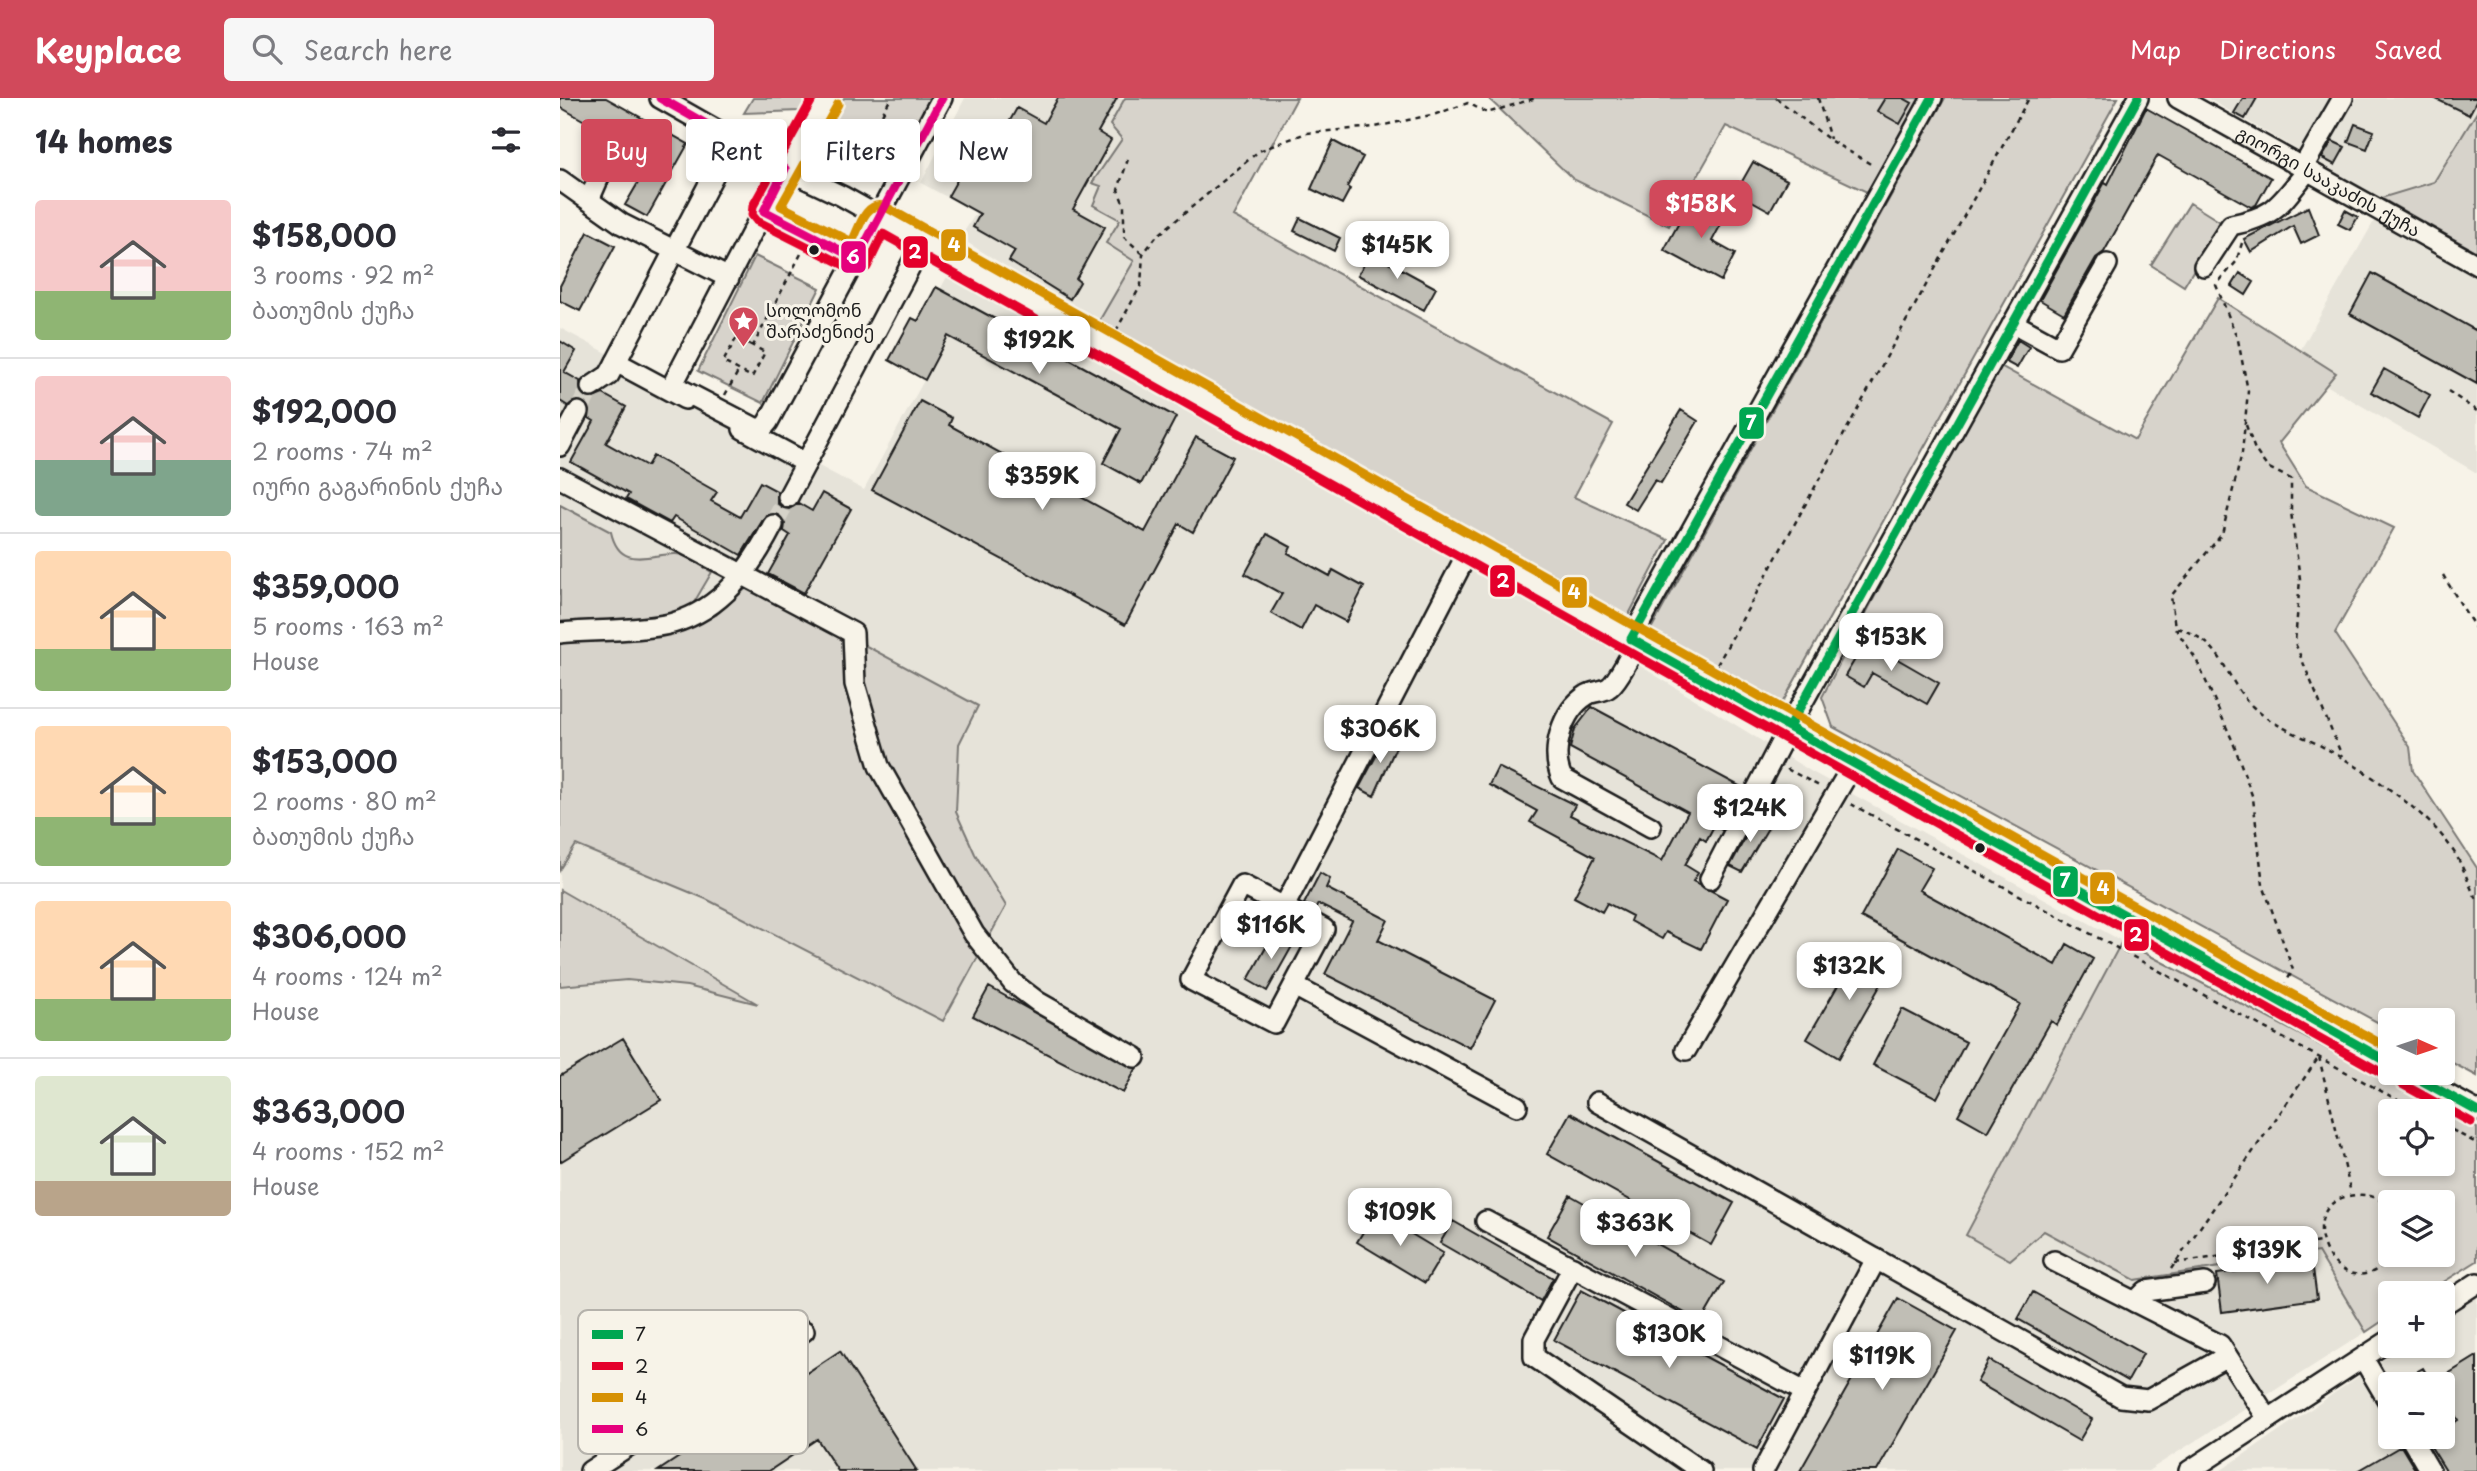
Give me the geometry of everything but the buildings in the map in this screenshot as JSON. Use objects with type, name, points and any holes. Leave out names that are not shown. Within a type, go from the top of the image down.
[{"type":"street","points":[[660,98],[698,119]]},
{"type":"street","points":[[815,119],[827,98]]},
{"type":"street","points":[[920,140],[942,98]]},
{"type":"street","points":[[1651,827],[1562,778],[1556,765],[1556,751],[1570,714],[1586,696],[1609,688],[1932,98]]},
{"type":"street","points":[[1710,879],[1789,727],[2137,98]]},
{"type":"street","name":"გიორგი სააკაძის ქუჩა","points":[[2178,98],[2477,265]]},
{"type":"street","points":[[2204,266],[2231,225],[2276,210],[2305,169],[2343,98]]},
{"type":"street","points":[[787,166],[801,143]]},
{"type":"street","points":[[787,170],[923,242],[2378,1056]]},
{"type":"street","points":[[560,180],[622,224],[729,278]]},
{"type":"street","points":[[589,200],[597,182]]},
{"type":"street","points":[[591,387],[609,375],[710,182]]},
{"type":"street","points":[[778,182],[675,384],[755,428],[763,428],[898,182]]},
{"type":"street","points":[[764,211],[857,258]]},
{"type":"street","points":[[788,497],[923,242]]},
{"type":"street","points":[[2013,323],[2059,348],[2107,264]]},
{"type":"street","points":[[616,362],[806,463]]},
{"type":"street","points":[[560,446],[578,412]]},
{"type":"street","points":[[560,478],[853,633],[856,684],[879,766],[974,934],[1013,983],[1038,1002],[1135,1057]]},
{"type":"street","points":[[560,633],[672,624],[704,609],[735,586],[773,525]]},
{"type":"street","points":[[1284,907],[1470,548]]},
{"type":"street","points":[[1686,1050],[1854,763]]},
{"type":"street","points":[[1242,885],[1284,907],[1324,929],[1274,1023],[1191,979],[1242,885]]},
{"type":"street","points":[[1294,986],[1517,1106]]},
{"type":"street","points":[[2430,1085],[2477,1111]]},
{"type":"street","points":[[1597,1102],[2121,1397],[2148,1400],[2227,1356]]},
{"type":"street","points":[[1486,1221],[1805,1392]]},
{"type":"street","points":[[1763,1471],[1877,1259]]},
{"type":"street","points":[[2054,1261],[2220,1345],[2268,1419]]},
{"type":"street","points":[[1573,1267],[1534,1339],[1534,1357],[1701,1471]]},
{"type":"street","points":[[2135,1302],[2140,1293],[2205,1283]]},
{"type":"street","points":[[2455,1298],[2476,1285]]},
{"type":"street","points":[[2189,1471],[2378,1347]]},
{"type":"street","points":[[2363,1358],[2378,1384]]},
{"type":"street","points":[[2417,1449],[2430,1471]]},
{"type":"street","points":[[590,1471],[616,1454]]},
{"type":"path","points":[[879,119],[891,98]]},
{"type":"path","points":[[1108,346],[1140,285],[1143,254],[1184,212],[1259,151],[1306,133],[1376,127],[1436,114],[1468,103],[1487,113],[1536,98]]},
{"type":"path","points":[[1776,98],[1831,141],[1889,174]]},
{"type":"path","points":[[1818,98],[1831,141]]},
{"type":"path","points":[[1709,681],[2029,98]]},
{"type":"path","points":[[1128,159],[1118,190],[1124,205],[1124,237],[1143,254]]},
{"type":"path","points":[[2249,221],[2236,262],[2216,285],[2238,340],[2248,391],[2242,453],[2222,534],[2171,596],[2175,628],[2206,683],[2233,742],[2253,798],[2263,885],[2293,970],[2277,999]]},
{"type":"path","points":[[752,346],[811,235]]},
{"type":"path","points":[[737,337],[752,346],[765,352],[752,377],[723,362],[737,337]]},
{"type":"path","points":[[717,408],[740,370]]},
{"type":"path","points":[[2448,391],[2477,411]]},
{"type":"path","points":[[2245,422],[2255,450],[2267,467],[2291,479],[2291,512],[2300,579],[2295,643],[2343,757]]},
{"type":"path","points":[[2443,575],[2477,631]]},
{"type":"path","points":[[2175,628],[2194,633],[2214,648],[2250,704],[2279,728],[2303,736],[2343,757],[2410,806],[2437,830],[2460,862],[2477,899]]},
{"type":"path","points":[[1772,760],[2396,1099]]},
{"type":"path","points":[[2319,1057],[2351,1195]]},
{"type":"path","points":[[2159,1289],[2319,1057]]},
{"type":"path","points":[[2455,1132],[2476,1143],[2477,1140]]},
{"type":"path","points":[[2378,1199],[2351,1195],[2330,1207],[2320,1230],[2321,1242],[2335,1265],[2360,1274],[2379,1267]]},
{"type":"path","points":[[2175,1263],[2321,1242]]},
{"type":"shaded area","points":[[753,98],[816,98],[799,111],[744,113]]},
{"type":"shaded area","points":[[844,98],[933,98],[920,124],[920,119],[832,119]]},
{"type":"shaded area","points":[[965,98],[1125,98],[1110,125],[1122,139],[1092,182],[1101,185],[1121,220],[1135,260],[1098,323],[960,238],[976,213],[921,183],[934,158],[934,182],[1032,182],[1032,119],[954,119]]},
{"type":"shaded area","points":[[1125,98],[1297,98],[1233,216],[1613,424],[1574,497],[1668,540],[1626,620],[1098,323],[1134,261],[1106,243],[1120,220],[1093,205],[1101,186],[1092,183],[1122,139],[1110,125]]},
{"type":"shaded area","points":[[1488,98],[1921,98],[1867,192],[1726,126],[1669,226],[1573,179]]},
{"type":"shaded area","points":[[1945,98],[2118,98],[1780,707],[1650,631]]},
{"type":"shaded area","points":[[2207,98],[2477,98],[2477,112],[2434,182],[2381,198]]},
{"type":"shaded area","points":[[2477,112],[2477,252],[2381,198],[2434,182]]},
{"type":"shaded area","points":[[2190,203],[2222,223],[2184,286],[2151,265]]},
{"type":"shaded area","points":[[2377,216],[2477,276],[2477,473],[2326,385],[2335,373],[2300,351]]},
{"type":"shaded area","points":[[755,256],[820,288],[763,403],[698,371]]},
{"type":"shaded area","points":[[948,275],[1482,568],[1812,772],[2122,941],[1967,1235],[2043,1231],[2136,1280],[2318,1251],[2366,1332],[2148,1471],[560,1471],[560,328],[864,490],[928,373],[902,359]]},
{"type":"shaded area","points":[[2218,298],[2336,373],[2279,443],[2306,486],[2394,528],[2335,633],[2410,747],[2413,771],[2477,868],[2477,1076],[2455,1064],[2455,1008],[2378,1008],[2378,1022],[1833,727],[1822,697],[1997,364],[2135,440]]},
{"type":"shaded area","points":[[560,505],[611,532],[621,552],[629,556],[638,558],[680,555],[712,572],[689,611],[671,617],[560,625]]},
{"type":"shaded area","points":[[751,584],[978,706],[959,744],[956,812],[975,854],[1006,906],[943,1021],[706,899],[576,845],[560,870],[560,643],[680,631],[716,615]]},
{"type":"shaded area","points":[[560,890],[758,1004],[687,986],[627,980],[560,986]]},
{"type":"shaded area","points":[[2122,941],[2378,1076],[2378,1085],[2395,1085],[2422,1099],[2378,1099],[2378,1176],[2455,1176],[2455,1116],[2477,1128],[2477,1261],[2445,1281],[2378,1281],[2378,1324],[2366,1332],[2318,1252],[2135,1280],[2044,1231],[2010,1260],[1966,1235]]},
{"type":"shaded area","points":[[2477,1295],[2477,1471],[2220,1471],[2385,1358],[2455,1358],[2455,1311]]},
{"type":"tunnel","points":[[578,412],[591,387]]},
{"type":"tunnel","points":[[773,525],[788,497]]},
{"type":"transit line","name":"6","points":[[660,98],[785,169],[764,211],[857,259],[942,98]]},
{"type":"transit line","name":"2","points":[[813,98],[753,206],[752,215],[757,221],[856,271],[867,267],[883,234],[2378,1071]]},
{"type":"transit line","name":"7","points":[[1932,98],[1631,639],[2378,1056]]},
{"type":"transit line","name":"7","points":[[1789,727],[2138,98]]},
{"type":"transit line","name":"4","points":[[838,104],[781,206],[852,242],[867,212],[877,206],[884,206],[2378,1042]]},
{"type":"transit line","name":"2","points":[[2404,1085],[2471,1122]]},
{"type":"transit line","name":"7","points":[[2430,1085],[2477,1111]]},
{"type":"place","name":"სოლომონ შარაძენიძე","points":[[743,348]]}]
